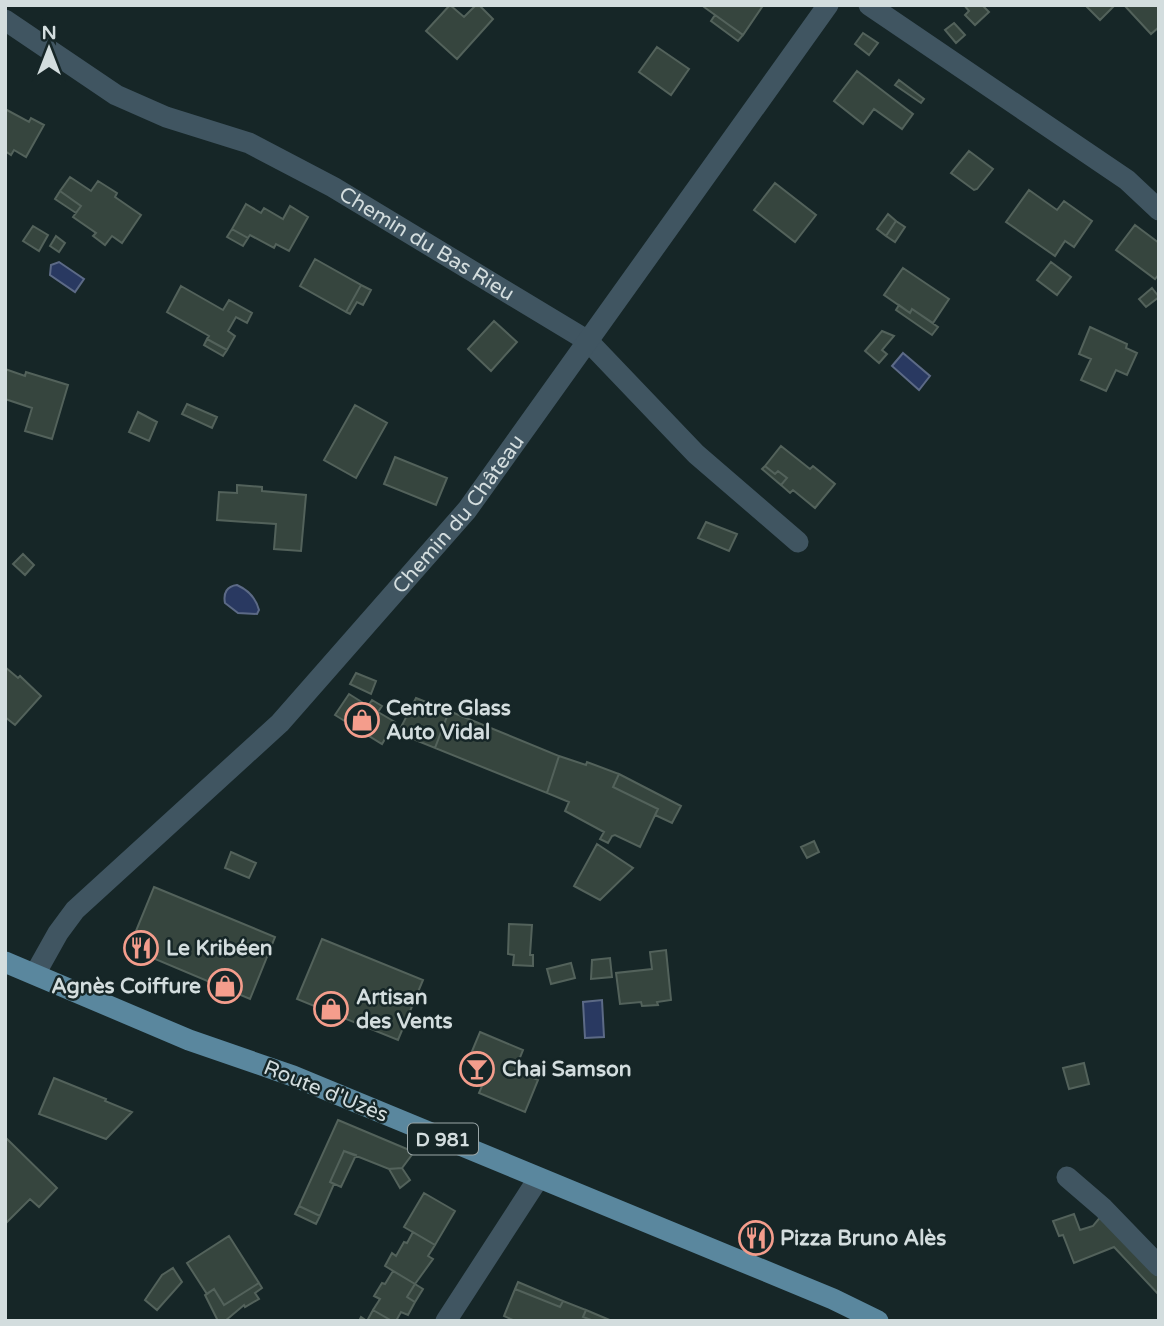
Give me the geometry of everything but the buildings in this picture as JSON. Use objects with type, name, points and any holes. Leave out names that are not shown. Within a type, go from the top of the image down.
[{"type":"main road","name":"Route d'Uzès","points":[[5,962],[189,1040],[293,1076],[822,1295],[878,1321]]},
{"type":"street","name":"Chemin du Château","points":[[35,974],[58,933],[75,910],[280,723],[467,510],[828,5]]},
{"type":"street","points":[[869,5],[1127,180],[1159,210]]},
{"type":"street","name":"Chemin du Bas Rieu","points":[[5,20],[116,95],[166,117],[249,143],[333,187],[588,341],[696,454],[798,542]]},
{"type":"street","points":[[1068,1177],[1104,1208],[1159,1266]]},
{"type":"street","points":[[446,1321],[538,1179]]},
{"type":"water","points":[[59,262],[84,279],[75,292],[50,275],[51,265]]},
{"type":"water","points":[[903,353],[930,376],[919,390],[892,366]]},
{"type":"water","points":[[237,585],[254,598],[259,610],[257,614],[238,613],[225,603],[226,591]]},
{"type":"water","points":[[602,1000],[604,1037],[585,1038],[583,1002]]},
{"type":"place","name":"Centre Glass Auto Vidal","points":[[362,720]]},
{"type":"place","name":"Le Kribéen","points":[[141,948]]},
{"type":"place","name":"Agnès Coiffure","points":[[225,986]]},
{"type":"place","name":"Artisan des Vents","points":[[331,1009]]},
{"type":"place","name":"Chai Samson","points":[[477,1069]]},
{"type":"place","name":"Pizza Bruno Alès","points":[[756,1238]]}]
